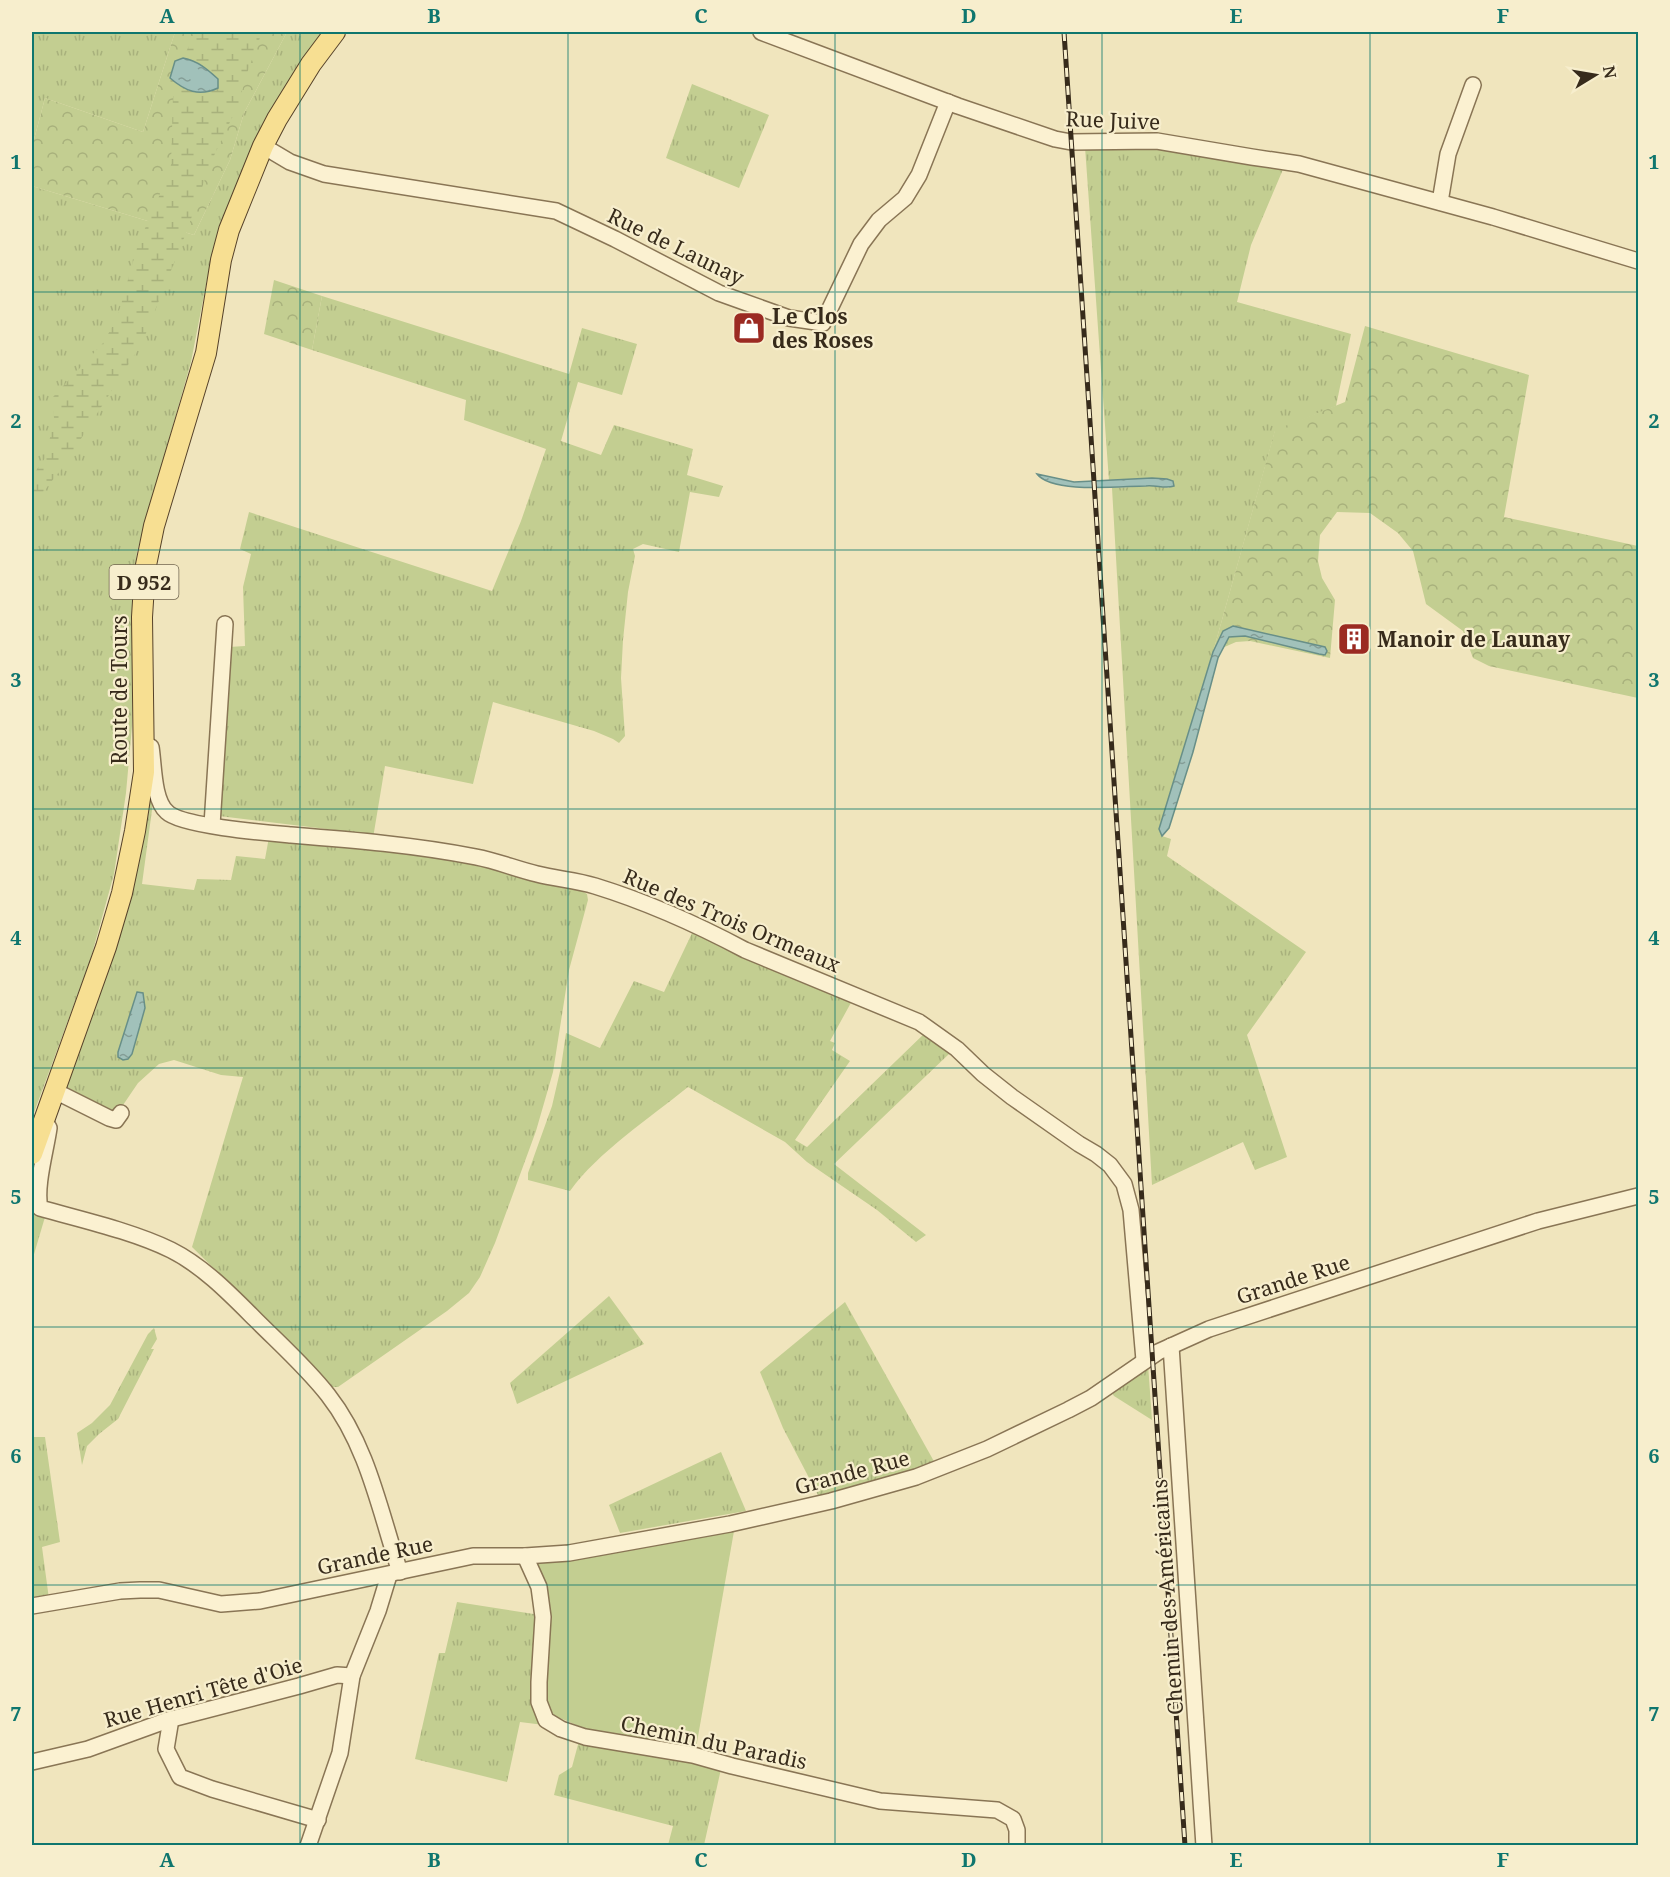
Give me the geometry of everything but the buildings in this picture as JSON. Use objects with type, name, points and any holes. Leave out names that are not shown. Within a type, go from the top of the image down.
[{"type":"main road","name":"Route de Tours","points":[[32,1154],[106,947],[122,893],[144,772],[142,617],[145,570],[154,526],[206,353],[221,260],[229,230],[263,146],[277,119],[311,64],[335,32]]},
{"type":"street","name":"Rue Juive","points":[[761,32],[948,102],[1055,139],[1071,142],[1140,140],[1176,143],[1252,158],[1299,164],[1440,202],[1638,261]]},
{"type":"street","points":[[1440,202],[1448,154],[1473,85]]},
{"type":"street","name":"Rue de Launay","points":[[263,146],[290,162],[324,174],[556,211],[718,293],[789,318],[823,323],[861,244],[879,220],[905,198],[919,175],[948,102]]},
{"type":"street","points":[[212,825],[225,624]]},
{"type":"street","name":"Rue des Trois Ormeaux","points":[[144,742],[151,746],[158,798],[166,812],[183,820],[240,830],[392,844],[478,857],[537,874],[595,886],[657,908],[720,936],[745,950],[919,1022],[957,1049],[1012,1097],[1096,1154],[1118,1174],[1124,1184],[1134,1226],[1144,1360]]},
{"type":"street","points":[[56,1091],[109,1118],[116,1120],[121,1113]]},
{"type":"street","points":[[44,1120],[49,1128],[38,1199],[40,1208],[151,1241],[173,1251],[199,1268],[244,1308],[328,1395],[357,1446],[376,1493],[395,1573],[352,1676],[340,1753],[308,1845]]},
{"type":"street","name":"Grande Rue","points":[[32,1606],[120,1591],[140,1590],[159,1590],[221,1604],[238,1604],[473,1556],[525,1557],[569,1553],[730,1524],[831,1501],[916,1477],[987,1449],[1091,1398],[1144,1360],[1209,1329],[1538,1221],[1638,1196]]},
{"type":"street","name":"Chemin des Américains","points":[[1171,1346],[1208,1845]]},
{"type":"street","name":"Chemin du Paradis","points":[[525,1557],[539,1587],[543,1617],[539,1702],[546,1720],[561,1729],[585,1737],[693,1755],[880,1801],[997,1810],[1013,1819],[1017,1830],[1017,1845]]},
{"type":"street","name":"Rue Henri Tête d'Oie","points":[[32,1762],[88,1749],[168,1720],[337,1675],[352,1676]]},
{"type":"street","points":[[168,1720],[170,1725],[166,1749],[180,1777],[212,1789],[318,1820]]},
{"type":"green space","points":[[32,32],[175,32],[143,132],[45,98],[32,147]]},
{"type":"green space","points":[[175,32],[287,32],[244,113],[230,160],[194,235],[32,186],[32,147],[45,98],[143,132]]},
{"type":"green space","points":[[196,32],[262,32],[239,103],[211,162],[186,233],[142,343],[63,467],[32,506],[32,476],[46,457],[54,418],[53,397],[104,342],[118,315],[138,244],[171,165],[173,96],[170,78],[181,88],[205,94],[218,79],[194,60],[183,58]]},
{"type":"green space","points":[[287,32],[325,32],[276,109],[236,185],[213,249],[191,362],[137,552],[132,601],[132,726],[126,793],[114,874],[90,961],[32,1118],[32,186],[194,235],[230,160],[244,113]]},
{"type":"green space","points":[[692,84],[769,115],[739,188],[666,158]]},
{"type":"green space","points":[[1147,146],[1284,167],[1251,245],[1237,302],[1351,334],[1336,406],[1275,431],[1213,652],[1159,829],[1162,836],[1171,839],[1167,856],[1306,952],[1247,1035],[1287,1157],[1255,1170],[1243,1142],[1152,1185],[1112,488],[1153,486],[1169,488],[1167,479],[1109,481],[1085,147]]},
{"type":"green space","points":[[274,280],[322,296],[312,350],[264,334]]},
{"type":"green space","points":[[322,296],[569,374],[582,328],[637,344],[622,395],[578,382],[561,441],[601,455],[614,425],[693,449],[687,475],[723,486],[719,497],[690,492],[679,552],[643,544],[633,549],[635,556],[628,592],[621,678],[625,736],[619,743],[594,731],[493,702],[473,784],[385,766],[373,838],[360,833],[219,816],[229,647],[245,646],[243,587],[251,554],[240,549],[249,512],[492,591],[521,521],[546,449],[464,420],[466,400],[312,350]]},
{"type":"green space","points":[[1365,326],[1529,375],[1504,517],[1638,546],[1638,698],[1489,666],[1473,658],[1463,631],[1426,604],[1413,551],[1398,533],[1370,513],[1337,512],[1320,535],[1318,561],[1322,578],[1335,600],[1330,658],[1250,641],[1236,642],[1213,652],[1275,430],[1345,402]]},
{"type":"green space","points":[[153,777],[152,810],[142,884],[194,890],[197,879],[231,880],[236,856],[265,859],[269,837],[453,857],[578,889],[587,894],[588,900],[569,970],[553,1072],[536,1131],[495,1243],[480,1277],[469,1293],[447,1311],[338,1387],[331,1387],[302,1355],[192,1247],[243,1077],[221,1075],[174,1060],[159,1064],[138,1083],[121,1108],[114,1113],[66,1089],[97,1001],[134,878]]},
{"type":"green space","points":[[694,929],[853,999],[830,1041],[835,1043],[832,1050],[850,1061],[795,1140],[807,1147],[927,1031],[950,1053],[834,1164],[926,1235],[916,1242],[877,1210],[807,1162],[785,1142],[688,1087],[610,1149],[570,1191],[528,1180],[528,1173],[552,1106],[566,1033],[600,1048],[634,981],[664,992]]},
{"type":"green space","points":[[43,1140],[45,1217],[32,1261],[32,1174]]},
{"type":"green space","points":[[609,1296],[644,1344],[517,1404],[510,1383]]},
{"type":"green space","points":[[845,1302],[936,1465],[819,1497],[783,1428],[760,1372]]},
{"type":"green space","points":[[154,1328],[157,1339],[151,1349],[154,1349],[118,1419],[87,1446],[82,1465],[77,1433],[92,1423],[110,1405],[148,1334]]},
{"type":"green space","points":[[1148,1364],[1152,1420],[1114,1396],[1110,1390]]},
{"type":"green space","points":[[32,1437],[45,1437],[60,1542],[42,1547],[49,1599],[32,1602]]},
{"type":"green space","points":[[721,1452],[746,1511],[620,1533],[609,1505]]},
{"type":"green space","points":[[734,1531],[696,1748],[586,1729],[555,1716],[548,1708],[545,1690],[536,1564]]},
{"type":"green space","points":[[457,1602],[540,1615],[544,1725],[520,1722],[507,1782],[415,1759],[439,1653],[445,1653]]},
{"type":"green space","points":[[580,1737],[721,1769],[704,1845],[668,1845],[673,1826],[554,1795],[559,1775],[572,1767]]},
{"type":"water","points":[[183,58],[198,63],[210,72],[218,79],[218,88],[205,92],[192,91],[170,78],[175,61]]},
{"type":"water","points":[[1037,474],[1074,482],[1167,479],[1173,481],[1174,486],[1072,487],[1045,480]]},
{"type":"water","points":[[1233,626],[1325,647],[1327,651],[1325,655],[1245,636],[1229,637],[1218,658],[1193,752],[1169,828],[1162,836],[1159,829],[1213,652],[1223,631]]},
{"type":"water","points":[[137,992],[143,993],[145,1008],[132,1054],[128,1059],[123,1060],[118,1057],[118,1052]]},
{"type":"railway","points":[[1064,32],[1185,1846]]},
{"type":"place","name":"Le Clos des Roses","points":[[749,328]]},
{"type":"place","name":"Manoir de Launay","points":[[1354,639]]}]
